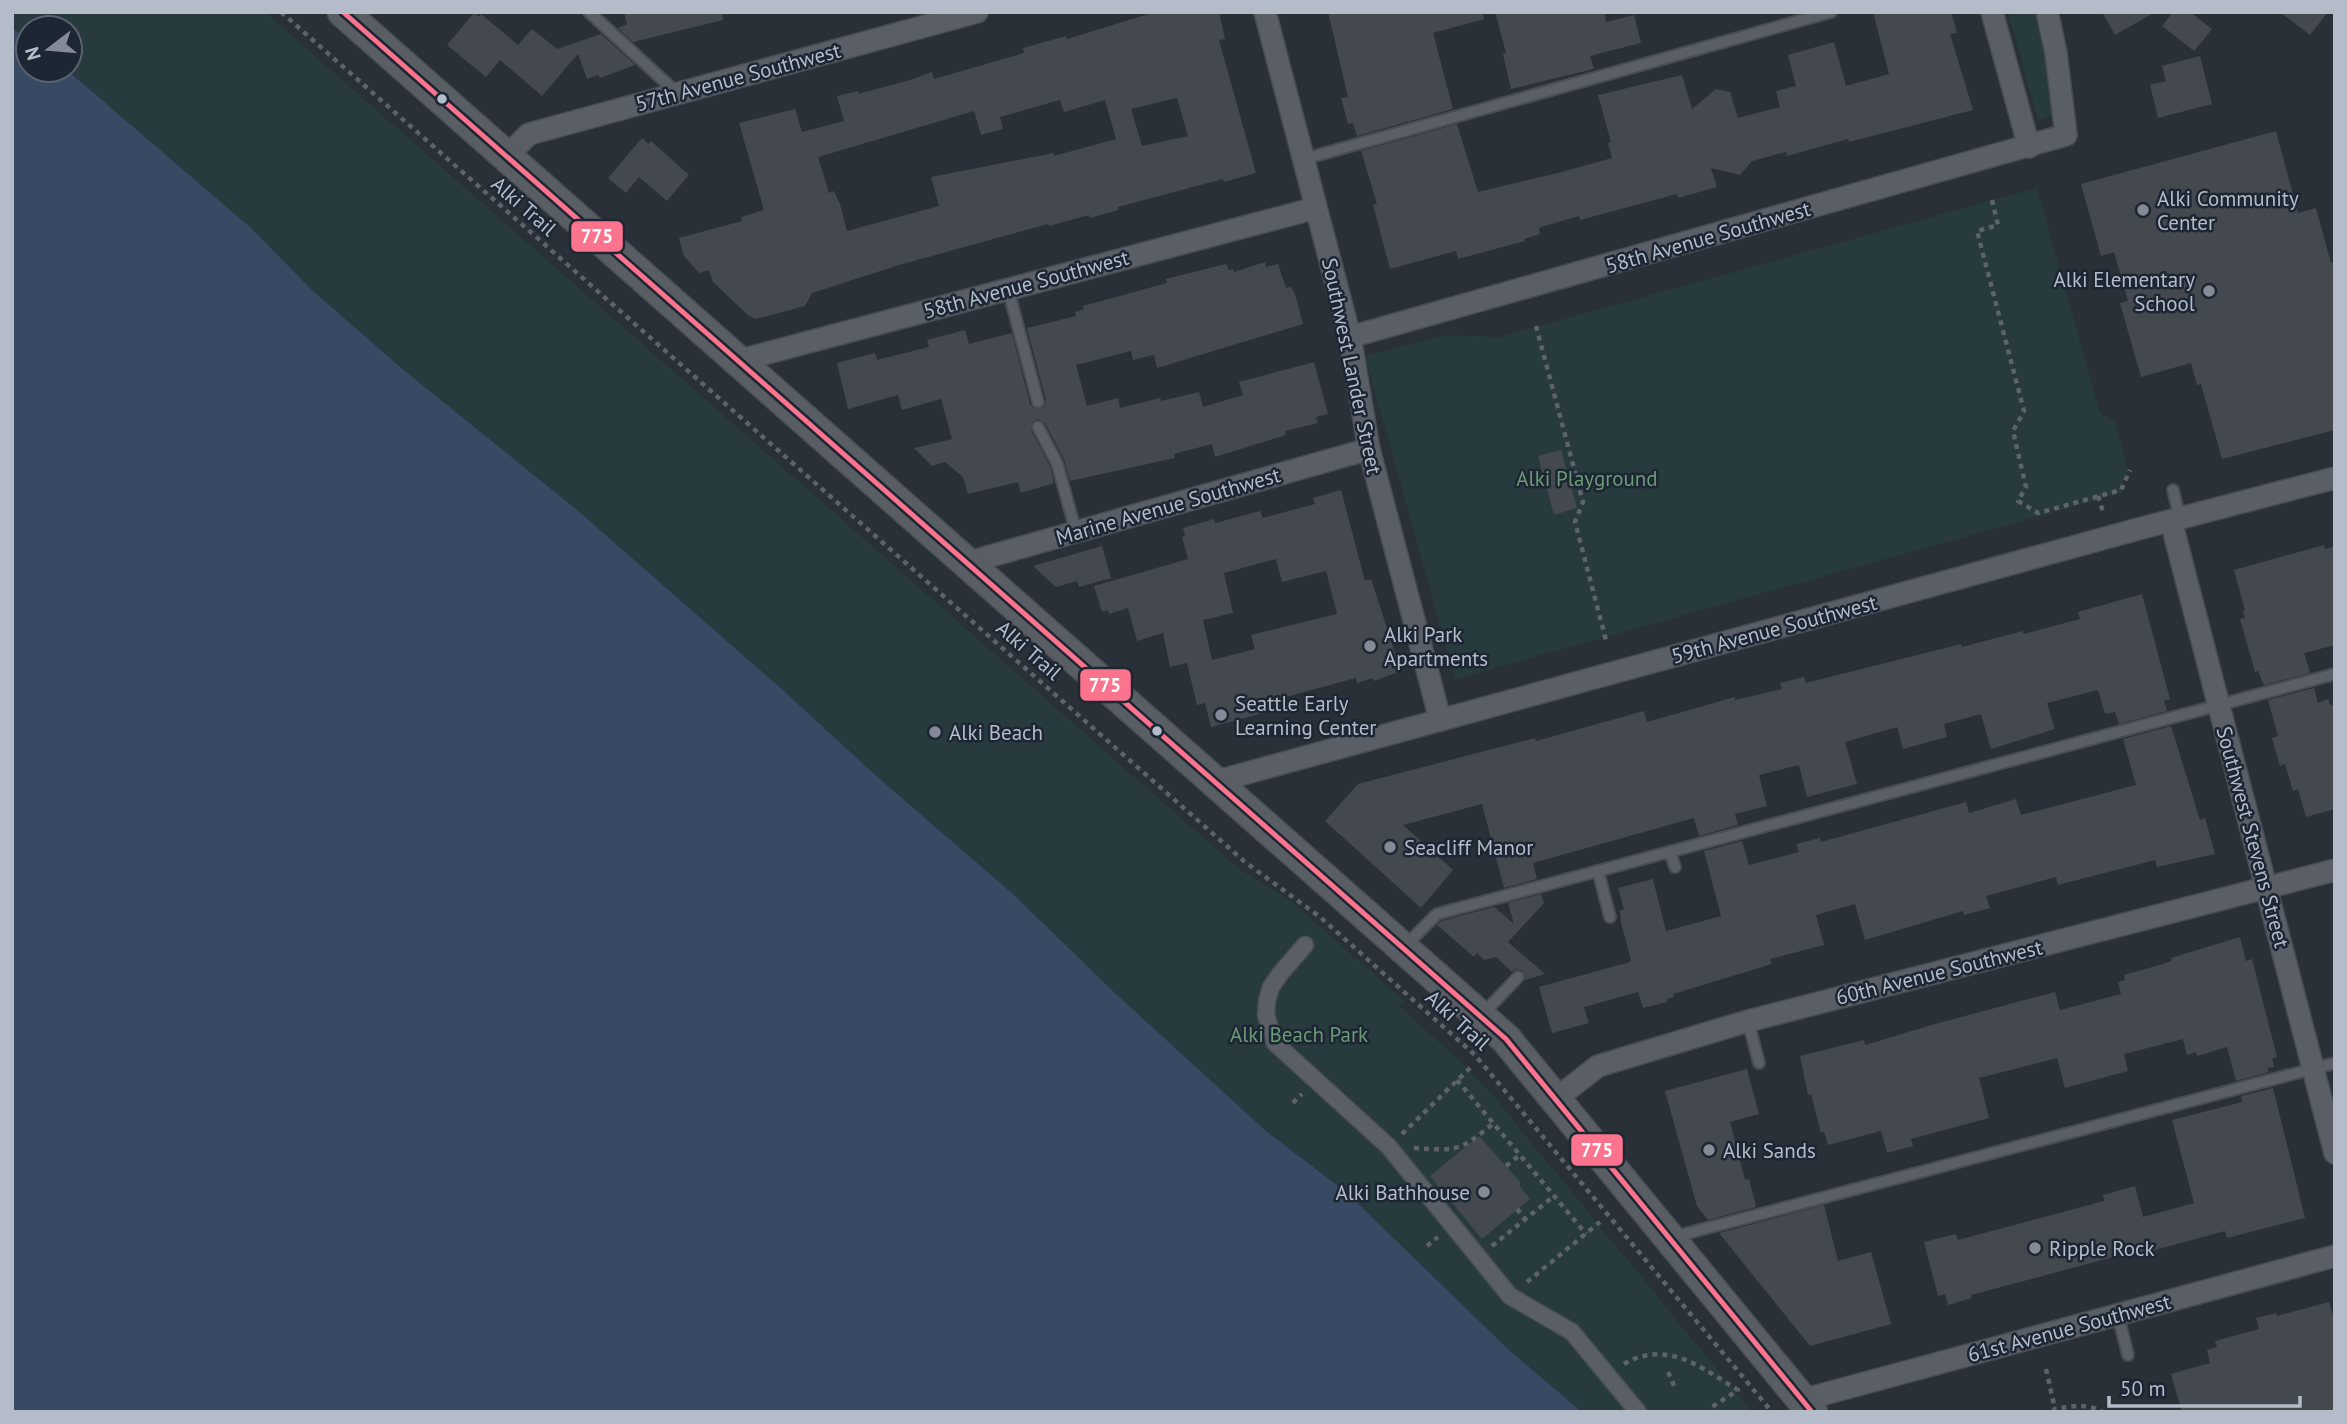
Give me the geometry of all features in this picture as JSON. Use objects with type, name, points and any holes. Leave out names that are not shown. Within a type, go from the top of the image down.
[{"type":"main road","points":[[343,12],[1506,1039],[1807,1406]]},
{"type":"street","name":"57th Avenue Southwest","points":[[507,156],[529,135],[977,12]]},
{"type":"street","name":"Southwest Lander Street","points":[[1265,12],[1350,337],[1369,449],[1440,719]]},
{"type":"street","points":[[1992,12],[2029,146]]},
{"type":"street","name":"58th Avenue Southwest","points":[[1350,337],[2066,135],[2056,53],[2048,14]]},
{"type":"street","name":"58th Avenue Southwest","points":[[737,361],[1316,208]]},
{"type":"street","name":"Marine Avenue Southwest","points":[[967,563],[1369,449]]},
{"type":"street","name":"59th Avenue Southwest","points":[[1214,782],[2335,478]]},
{"type":"street","name":"Southwest Stevens Street","points":[[2176,520],[2219,706],[2335,1153]]},
{"type":"street","name":"60th Avenue Southwest","points":[[1556,1099],[1598,1066],[1748,1021],[2335,870]]},
{"type":"street","points":[[1305,945],[1271,987],[1267,1000],[1266,1016],[1275,1043],[1389,1147],[1510,1296],[1572,1332],[1638,1412]]},
{"type":"street","name":"61st Avenue Southwest","points":[[1807,1406],[2118,1315],[2335,1256]]},
{"type":"lane","points":[[589,12],[677,93]]},
{"type":"lane","points":[[1304,159],[1832,12]]},
{"type":"lane","points":[[1008,289],[1038,402]]},
{"type":"lane","points":[[1038,427],[1057,463],[1076,532]]},
{"type":"lane","points":[[2173,491],[2176,520]]},
{"type":"lane","points":[[1404,947],[1437,914],[2335,674]]},
{"type":"lane","points":[[1670,852],[1675,867]]},
{"type":"lane","points":[[1598,871],[1610,917]]},
{"type":"lane","points":[[1481,1016],[1518,977]]},
{"type":"lane","points":[[1748,1021],[1759,1063]]},
{"type":"lane","points":[[1670,1238],[2335,1063]]},
{"type":"lane","points":[[2118,1315],[2128,1355]]},
{"type":"path","name":"Alki Trail","points":[[281,12],[1245,862],[1320,917],[1475,1055],[1772,1412]]},
{"type":"path","points":[[1992,200],[1998,225],[1977,231],[2024,411],[2013,431],[2026,486],[2018,501],[2038,513],[2121,490],[2130,470]]},
{"type":"path","points":[[1536,326],[1583,502],[1575,522],[1607,644]]},
{"type":"path","points":[[2098,496],[2103,512]]},
{"type":"path","points":[[1389,1147],[1471,1067]]},
{"type":"path","points":[[1457,1080],[1586,1234]]},
{"type":"path","points":[[1389,1147],[1450,1150],[1465,1146],[1494,1122]]},
{"type":"path","points":[[1506,1166],[1520,1155]]},
{"type":"path","points":[[1478,1257],[1554,1196]]},
{"type":"path","points":[[1517,1209],[1525,1219]]},
{"type":"path","points":[[1510,1296],[1600,1222]]},
{"type":"path","points":[[1609,1377],[1620,1367],[1642,1356],[1680,1356],[1738,1390],[1712,1407]]},
{"type":"path","points":[[2046,1370],[2054,1410],[2083,1405],[2103,1412]]},
{"type":"path","points":[[1668,1372],[1675,1388]]},
{"type":"green space","name":"Alki Beach Park","points":[[12,12],[265,12],[1239,869],[1290,900],[1404,1001],[1399,1006],[1490,1092],[1752,1412],[1582,1412],[1510,1351],[1346,1192],[1266,1131],[1115,993],[1013,894],[576,509],[406,372],[312,290],[250,227],[83,84],[84,14],[14,14],[14,30]]},
{"type":"green space","points":[[2008,12],[2064,12],[2043,19],[2054,113],[2038,120]]},
{"type":"green space","name":"Alki Playground","points":[[2037,188],[2100,413],[2115,422],[2128,471],[2121,486],[2122,493],[1455,679],[1365,356],[1444,335],[1500,337]]},
{"type":"water","points":[[12,28],[14,84],[83,84],[250,227],[312,290],[406,372],[576,509],[1013,894],[1115,993],[1266,1131],[1346,1192],[1510,1351],[1582,1412],[12,1412]]},
{"type":"building","points":[[624,12],[722,12],[723,20],[633,42],[618,28],[627,24]]},
{"type":"building","points":[[1155,12],[1219,12],[1225,39],[1219,40],[1256,173],[1118,207],[1118,210],[1090,218],[1089,215],[1049,226],[1048,224],[899,265],[812,293],[805,306],[756,319],[749,316],[713,282],[709,270],[699,273],[684,256],[679,238],[742,221],[741,217],[764,210],[739,123],[795,109],[802,132],[844,121],[837,96],[858,91],[858,94],[932,72],[934,79],[1024,53],[1023,48],[1066,36],[1067,39]],"holes":[[[1177,98],[1188,136],[1142,146],[1131,109]],[[1060,100],[1064,112],[1105,100],[1116,139],[1054,156],[1054,153],[931,177],[939,206],[847,231],[840,204],[834,191],[829,193],[818,157],[974,111],[981,135],[1003,129],[1000,117]]]},
{"type":"building","points":[[1328,12],[1483,12],[1484,19],[1433,33],[1453,109],[1357,136],[1353,123],[1348,124],[1341,98],[1348,97]]},
{"type":"building","points":[[1495,12],[1604,12],[1606,22],[1634,15],[1641,43],[1590,56],[1594,69],[1511,89],[1503,54],[1506,53]]},
{"type":"building","points":[[1873,12],[1951,12],[1957,33],[1950,34],[1973,110],[1849,142],[1848,139],[1787,156],[1786,152],[1752,161],[1740,175],[1711,168],[1717,187],[1678,198],[1677,194],[1580,220],[1579,216],[1541,227],[1540,234],[1524,239],[1525,241],[1458,259],[1456,251],[1390,269],[1373,205],[1377,204],[1361,151],[1457,124],[1478,192],[1562,172],[1612,158],[1608,143],[1611,142],[1598,95],[1682,75],[1692,109],[1716,89],[1730,92],[1738,118],[1780,107],[1776,91],[1796,86],[1788,55],[1834,42],[1846,86],[1889,74]]},
{"type":"building","points":[[2102,12],[2155,12],[2115,35]]},
{"type":"building","points":[[2173,12],[2190,12],[2212,29],[2194,51],[2162,26]]},
{"type":"building","points":[[2280,12],[2328,12],[2310,35]]},
{"type":"building","points":[[474,13],[479,17],[481,14],[518,45],[532,29],[557,49],[601,34],[635,65],[600,78],[598,75],[587,79],[578,54],[542,96],[500,60],[486,77],[447,45]]},
{"type":"building","points":[[2200,56],[2212,104],[2158,118],[2150,85],[2166,81],[2162,66]]},
{"type":"building","name":"Alki Elementary School","points":[[2276,131],[2298,213],[2316,208],[2331,263],[2335,262],[2335,430],[2222,459],[2201,384],[2197,385],[2191,363],[2141,377],[2120,303],[2128,301],[2114,252],[2101,256],[2081,184]]},
{"type":"building","points":[[642,138],[649,144],[651,141],[689,175],[667,201],[639,177],[626,193],[608,178]]},
{"type":"building","points":[[1265,262],[1266,267],[1278,264],[1286,288],[1291,287],[1295,294],[1303,324],[1157,368],[1154,355],[1133,360],[1131,351],[1076,365],[1087,406],[1118,398],[1120,408],[1199,392],[1203,407],[1243,395],[1239,382],[1314,362],[1328,414],[1316,417],[1318,423],[1285,431],[1286,435],[1215,457],[1212,444],[1174,454],[1175,458],[1070,481],[1064,459],[1045,423],[1038,419],[1032,422],[1031,430],[1050,466],[1054,483],[1021,493],[1018,482],[968,494],[963,477],[945,462],[932,466],[914,448],[952,439],[941,399],[902,410],[898,395],[848,409],[837,363],[875,353],[877,360],[929,347],[927,340],[965,330],[969,344],[1012,333],[1030,404],[1035,409],[1041,409],[1046,400],[1027,328],[1076,316],[1075,312],[1084,309],[1083,306],[1167,283],[1166,279],[1226,264],[1229,270],[1233,269],[1234,272]]},
{"type":"building","points":[[1561,450],[1577,508],[1554,515],[1538,456]]},
{"type":"building","points":[[1341,490],[1365,581],[1371,579],[1401,671],[1374,681],[1373,678],[1357,683],[1356,678],[1264,703],[1267,712],[1211,727],[1205,703],[1197,705],[1187,663],[1170,667],[1163,633],[1137,641],[1128,608],[1109,614],[1108,610],[1102,612],[1094,586],[1188,559],[1182,537],[1185,536],[1183,528],[1214,519],[1215,523],[1260,511],[1263,518],[1315,504],[1313,498]],"holes":[[[1276,559],[1282,582],[1326,571],[1337,614],[1251,635],[1255,649],[1212,660],[1203,620],[1233,613],[1224,573]]]},
{"type":"building","points":[[2324,545],[2325,549],[2335,546],[2335,645],[2304,653],[2310,673],[2264,685],[2258,671],[2255,672],[2240,619],[2245,618],[2245,611],[2234,570]]},
{"type":"building","points":[[1102,546],[1111,578],[1079,587],[1077,581],[1056,587],[1033,566]]},
{"type":"building","points":[[2142,594],[2170,699],[2164,701],[2167,711],[2119,724],[2115,712],[2105,714],[2098,690],[2047,703],[2055,729],[1991,749],[1981,714],[1944,724],[1947,737],[1903,749],[1897,727],[1845,742],[1857,784],[1807,797],[1799,765],[1759,775],[1767,806],[1735,814],[1738,825],[1699,836],[1694,818],[1533,863],[1537,879],[1504,888],[1482,804],[1403,825],[1453,870],[1421,908],[1325,821],[1358,784],[1535,738],[1536,741],[1644,711],[1647,722],[1735,697],[1735,700],[1782,689],[1780,683],[1804,677],[1806,683],[1961,644],[1962,647],[2023,631],[2024,634],[2080,619],[2078,612]]},
{"type":"building","points":[[2314,688],[2318,703],[2328,699],[2330,705],[2335,704],[2335,809],[2306,817],[2298,789],[2293,791],[2285,764],[2280,766],[2272,738],[2278,736],[2268,700]]},
{"type":"building","points":[[2171,726],[2200,820],[2205,818],[2215,854],[2157,867],[2155,860],[2058,885],[2056,877],[1986,896],[1990,908],[1964,915],[1963,911],[1865,940],[1855,904],[1816,915],[1824,945],[1770,959],[1772,964],[1673,994],[1674,997],[1667,999],[1667,1002],[1643,1008],[1638,992],[1584,1007],[1589,1023],[1552,1033],[1539,987],[1631,960],[1621,923],[1620,911],[1624,909],[1618,888],[1653,879],[1666,931],[1721,916],[1704,851],[1742,841],[1749,865],[1799,852],[1796,844],[1820,838],[1821,842],[1966,802],[1969,813],[2016,799],[2021,815],[2136,785],[2123,739]]},
{"type":"building","points":[[1541,894],[1544,903],[1508,942],[1545,974],[1525,980],[1523,971],[1516,969],[1512,972],[1496,957],[1484,960],[1477,953],[1474,957],[1437,925],[1441,921],[1494,907],[1514,924],[1508,903]]},
{"type":"building","points":[[2240,937],[2246,961],[2252,959],[2277,1057],[2272,1059],[2274,1067],[2267,1068],[2269,1072],[2236,1081],[2227,1047],[2197,1056],[2196,1052],[2187,1055],[2183,1039],[2124,1054],[2128,1071],[2065,1088],[2057,1058],[1979,1078],[1989,1118],[1911,1139],[1913,1146],[1887,1153],[1881,1131],[1828,1145],[1824,1132],[1821,1133],[1811,1094],[1808,1095],[1800,1056],[1864,1040],[1865,1045],[2055,992],[2060,1010],[2121,994],[2118,982],[2125,980],[2124,975]]},
{"type":"building","name":"Alki Sands","points":[[1747,1069],[1759,1114],[1730,1122],[1745,1180],[1749,1179],[1756,1207],[1708,1220],[1697,1206],[1665,1091]]},
{"type":"building","points":[[2273,1088],[2305,1218],[2227,1238],[2225,1231],[2122,1259],[2121,1255],[1971,1295],[1972,1298],[1948,1305],[1945,1294],[1938,1296],[1924,1242],[1956,1234],[1958,1240],[2104,1201],[2103,1195],[2135,1186],[2143,1217],[2194,1203],[2172,1120],[2242,1102],[2241,1096]]},
{"type":"building","name":"Alki Bathhouse","points":[[1479,1136],[1521,1183],[1519,1185],[1530,1199],[1482,1239],[1430,1176]]},
{"type":"building","points":[[1824,1205],[1838,1261],[1871,1252],[1891,1324],[1810,1346],[1719,1233]]},
{"type":"building","points":[[2329,1302],[2335,1323],[2335,1412],[2182,1412],[2171,1374],[2210,1363],[2207,1350],[2217,1347],[2215,1341],[2259,1329],[2256,1318],[2276,1313],[2277,1316]]},
{"type":"transit line","name":"775","points":[[343,12],[1506,1039],[1812,1412]]},
{"type":"place","name":"Alki Community Center","points":[[2143,210]]},
{"type":"place","name":"Alki Elementary School","points":[[2209,291]]},
{"type":"place","name":"Alki Park Apartments","points":[[1370,646]]},
{"type":"place","name":"Seattle Early Learning Center","points":[[1221,715]]},
{"type":"place","name":"Alki Beach","points":[[935,732]]},
{"type":"place","name":"Seacliff Manor","points":[[1390,847]]},
{"type":"place","name":"Alki Sands","points":[[1709,1150]]},
{"type":"place","name":"Alki Bathhouse","points":[[1484,1192]]},
{"type":"place","name":"Ripple Rock","points":[[2035,1248]]}]
